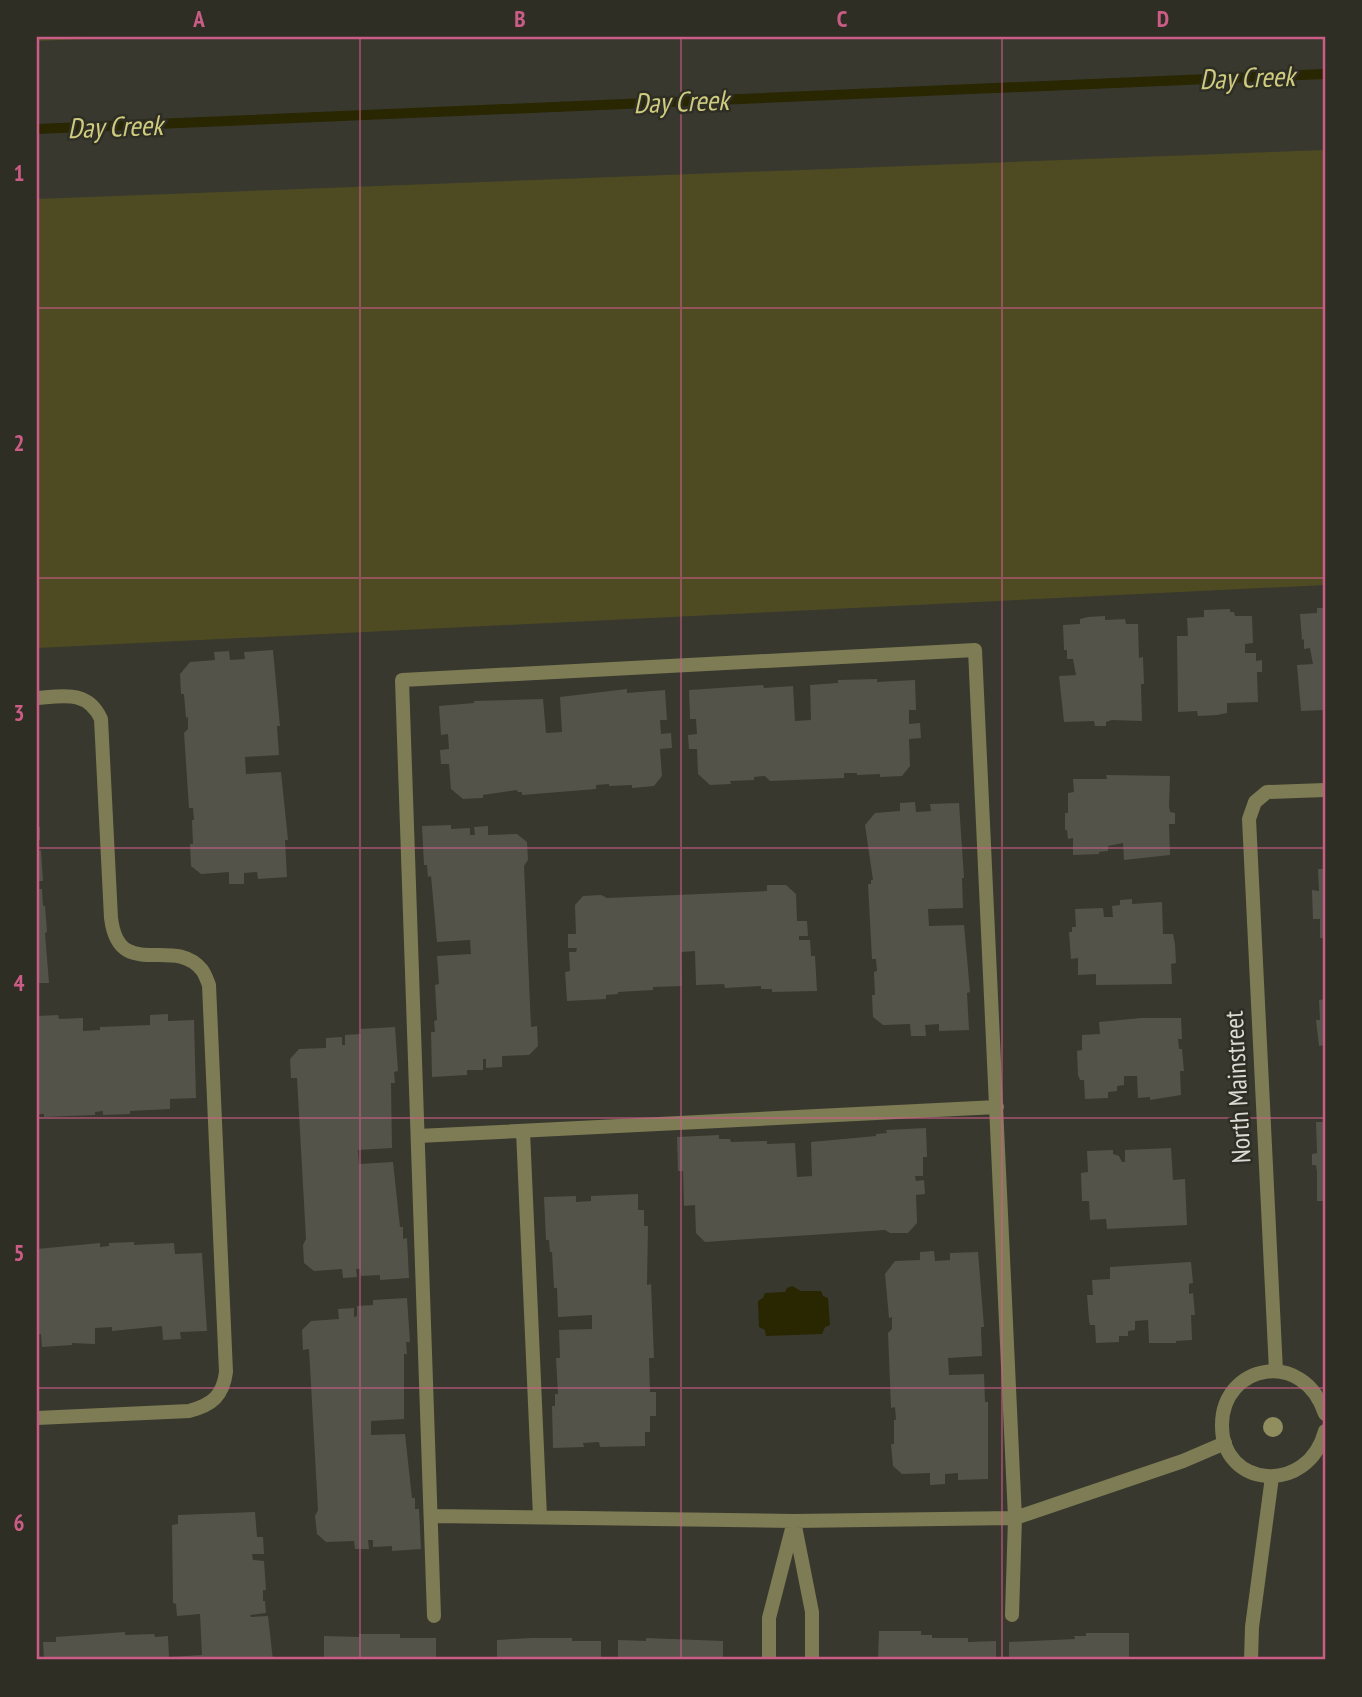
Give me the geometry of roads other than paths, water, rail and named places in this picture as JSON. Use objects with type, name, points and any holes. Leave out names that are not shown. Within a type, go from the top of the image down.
[{"type":"street","points":[[434,1616],[401,680],[975,650],[1015,1518],[1012,1615]]},
{"type":"street","points":[[37,698],[69,696],[82,699],[95,705],[101,719],[112,932],[118,943],[128,952],[141,956],[173,954],[189,959],[202,970],[209,985],[226,1372],[224,1387],[217,1399],[205,1407],[189,1411],[37,1419]]},
{"type":"street","name":"North Mainstreet","points":[[1276,1371],[1249,819],[1255,802],[1267,792],[1325,790]]},
{"type":"street","points":[[418,1136],[997,1107]]},
{"type":"street","points":[[523,1131],[540,1517]]},
{"type":"street","points":[[1325,1414],[1318,1396],[1308,1383],[1293,1374],[1276,1371],[1259,1373],[1243,1381],[1231,1394],[1224,1409],[1221,1426],[1232,1457],[1243,1468],[1257,1475],[1272,1477],[1302,1468],[1314,1457],[1322,1444],[1325,1431]]},
{"type":"street","points":[[431,1516],[794,1521],[1015,1518],[1183,1461],[1225,1443]]},
{"type":"street","points":[[1251,1660],[1252,1627],[1272,1477]]},
{"type":"street","points":[[769,1660],[769,1618],[794,1521]]},
{"type":"street","points":[[794,1521],[812,1612],[812,1660]]},
{"type":"waterway","name":"Day Creek","points":[[37,129],[1325,74]]}]
